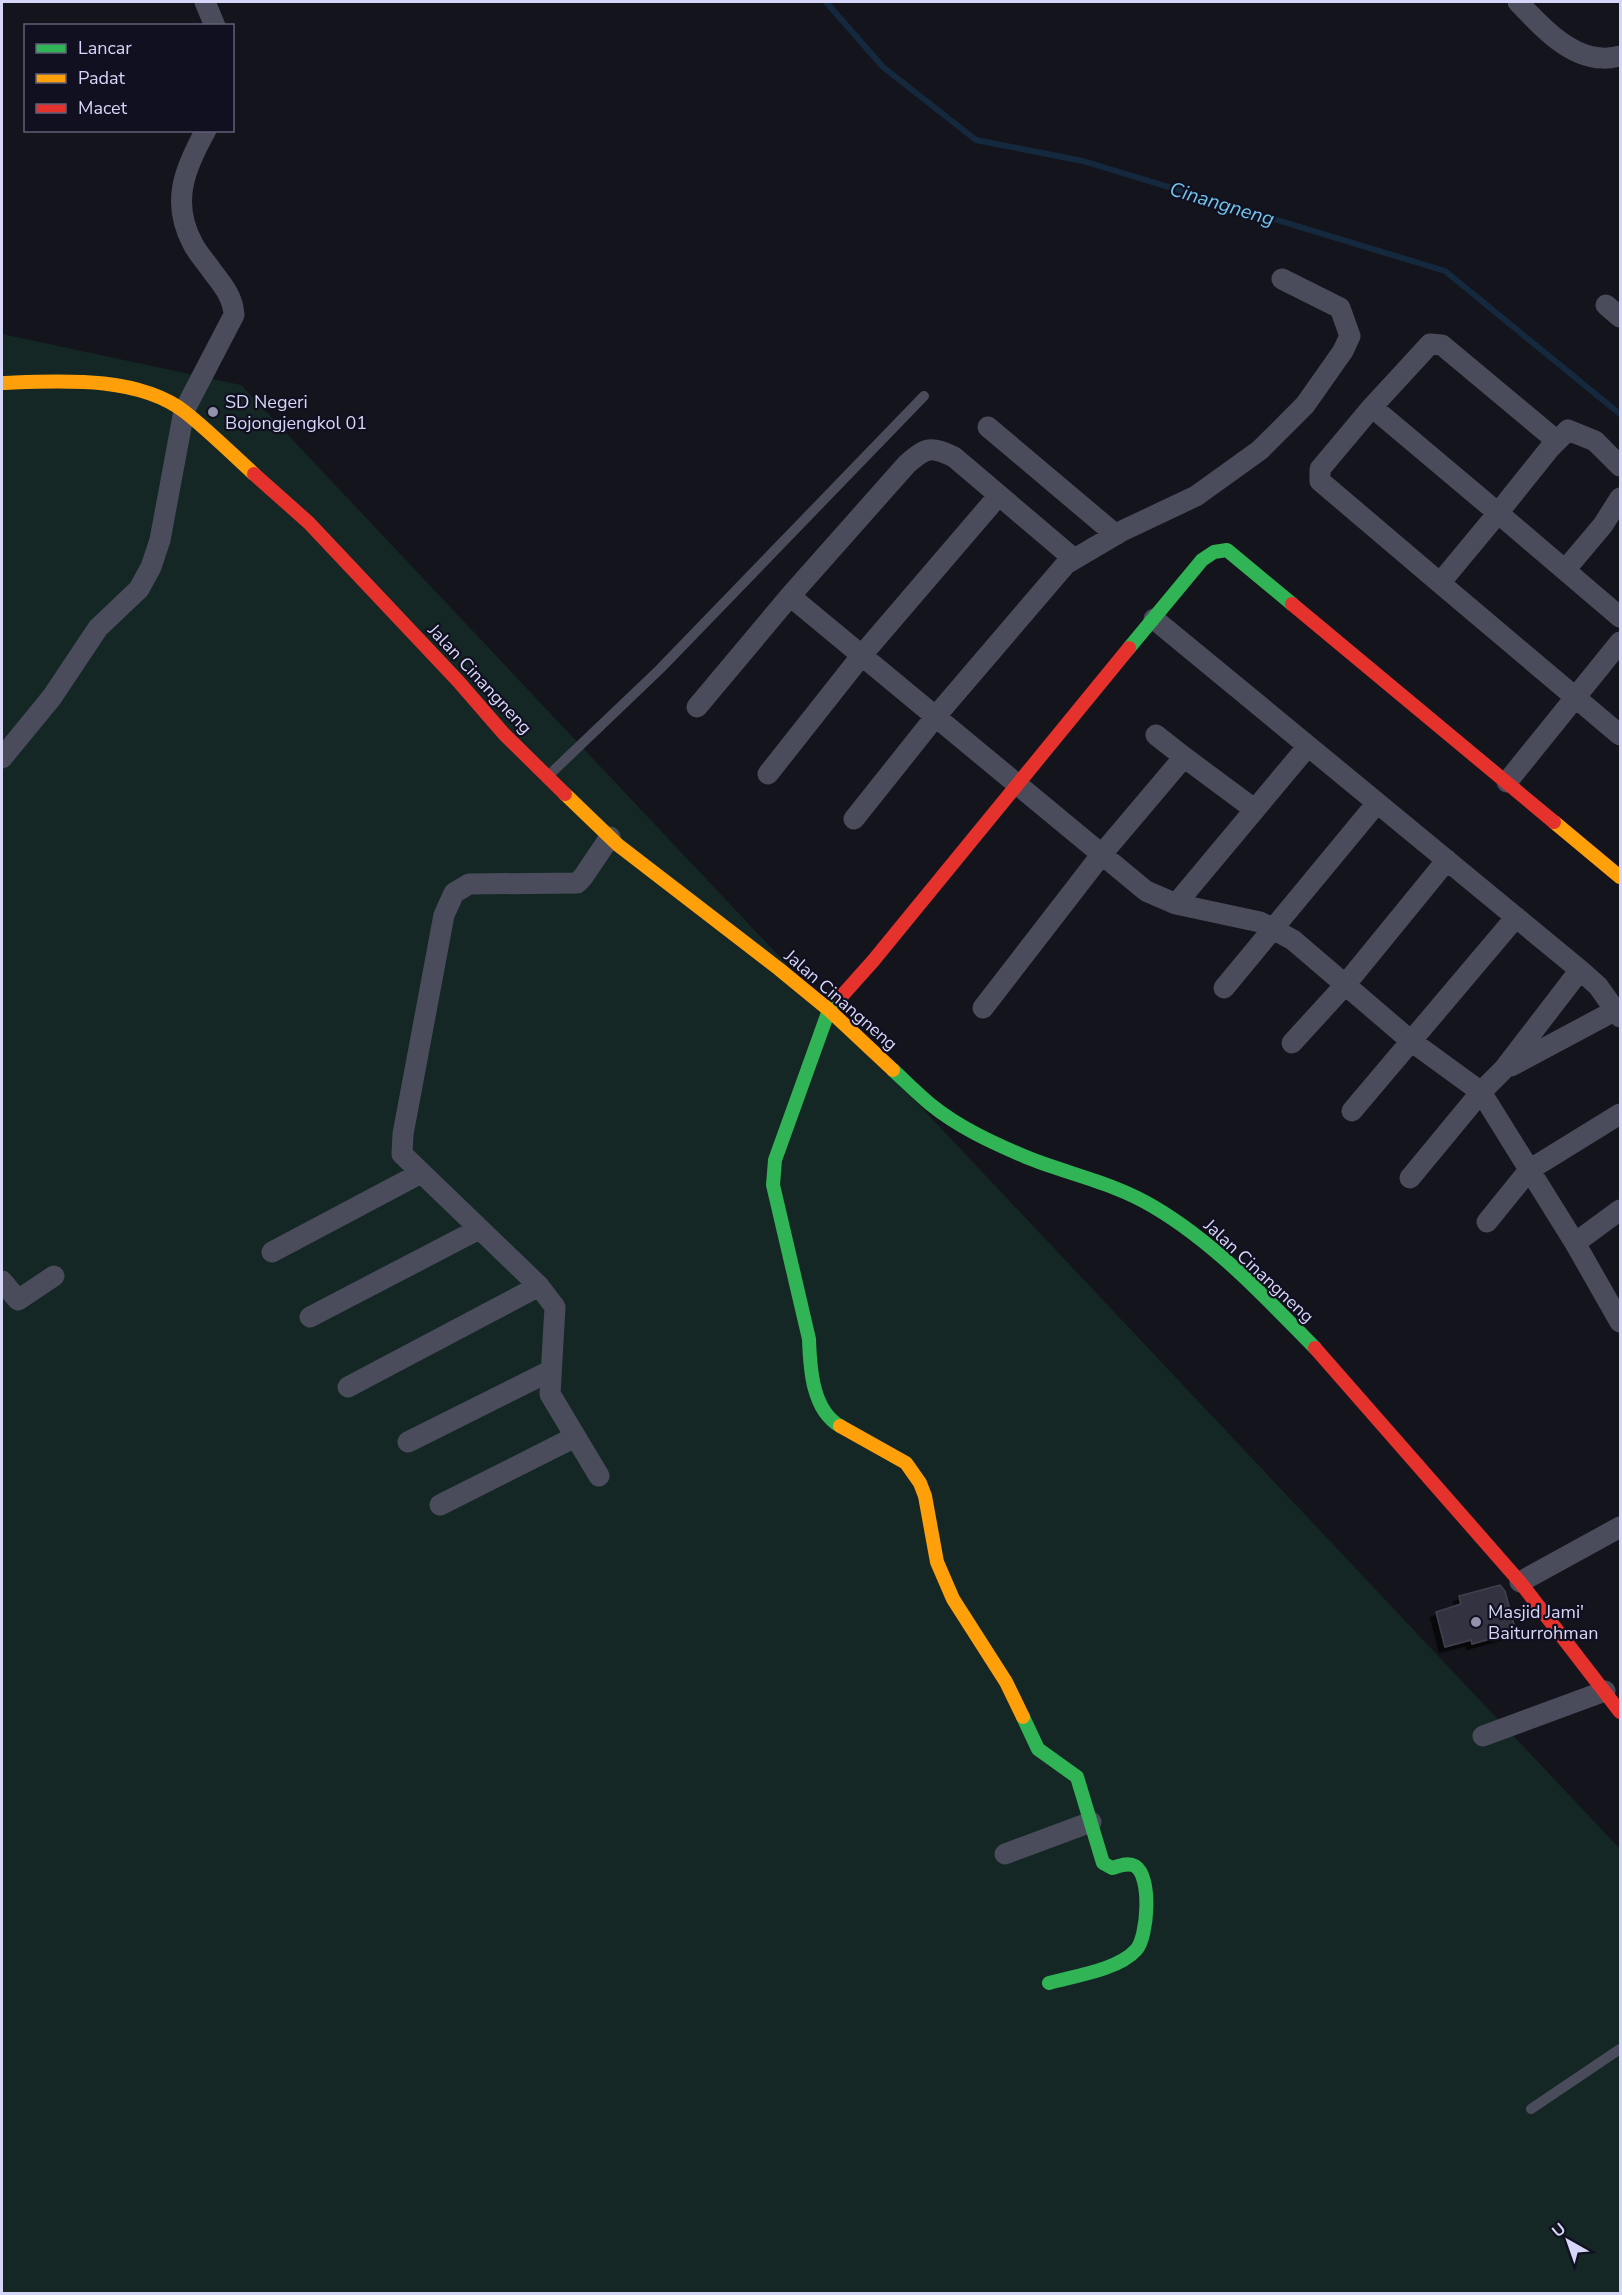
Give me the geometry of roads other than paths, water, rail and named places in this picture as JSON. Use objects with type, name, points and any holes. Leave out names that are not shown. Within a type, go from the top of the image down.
[{"type":"street","points":[[205,2],[214,24]]},
{"type":"street","points":[[1518,2],[1561,42],[1582,53],[1601,58],[1620,56]]},
{"type":"street","points":[[2,758],[52,697],[98,628],[139,589],[151,567],[160,540],[184,411],[234,315],[233,304],[228,292],[192,244],[182,215],[182,188],[188,162],[205,132]]},
{"type":"street","points":[[854,819],[936,716],[1066,564],[1116,535],[1196,496],[1260,450],[1305,405],[1343,351],[1350,336],[1340,308],[1282,279]]},
{"type":"street","points":[[1557,441],[1442,345],[1430,344],[1372,407],[1320,469],[1320,480],[1620,735]]},
{"type":"street","name":"Jalan Cinangneng","points":[[2,383],[97,382],[163,398],[184,411],[309,523],[458,681],[504,734],[610,837],[829,1010],[931,1105],[960,1125],[1027,1157],[1153,1206],[1185,1228],[1249,1281],[1327,1360],[1520,1582],[1620,1713]]},
{"type":"street","points":[[1372,407],[1620,617]]},
{"type":"street","points":[[988,427],[1116,535]]},
{"type":"street","points":[[1440,583],[1568,430],[1595,441],[1620,466]]},
{"type":"street","points":[[697,706],[790,596],[907,464],[922,451],[937,449],[954,457],[1074,559]]},
{"type":"street","points":[[768,774],[862,655],[999,495]]},
{"type":"street","points":[[1565,570],[1603,525],[1620,498]]},
{"type":"street","points":[[1049,1983],[1123,1959],[1137,1949],[1144,1935],[1146,1909],[1141,1873],[1135,1865],[1112,1868],[1103,1863],[1077,1777],[1038,1749],[1006,1682],[953,1599],[937,1562],[925,1496],[920,1483],[906,1463],[834,1422],[821,1407],[810,1363],[810,1339],[773,1185],[773,1174],[774,1160],[829,1010],[873,961],[1202,560],[1214,552],[1227,550],[1620,877]]},
{"type":"street","points":[[790,596],[1146,891],[1176,904],[1260,922],[1274,928],[1293,940],[1411,1041],[1481,1092],[1575,1243],[1620,1322]]},
{"type":"street","points":[[1154,620],[1580,969],[1598,986],[1618,1013],[1504,1069]]},
{"type":"street","points":[[1507,782],[1620,642]]},
{"type":"street","points":[[1156,735],[1254,809]]},
{"type":"street","points":[[1176,904],[1308,746]]},
{"type":"street","points":[[983,1008],[1102,854],[1184,757]]},
{"type":"street","points":[[1224,988],[1377,803]]},
{"type":"street","points":[[599,1476],[550,1394],[555,1307],[539,1286],[402,1154],[403,1134],[444,915],[454,892],[469,884],[577,883],[583,878],[610,837]]},
{"type":"street","points":[[1292,1043],[1345,985],[1447,860]]},
{"type":"street","points":[[1352,1111],[1516,917]]},
{"type":"street","points":[[1410,1178],[1481,1092],[1504,1069],[1580,969]]},
{"type":"street","points":[[1487,1222],[1529,1170],[1620,1114]]},
{"type":"street","points":[[272,1252],[421,1173]]},
{"type":"street","points":[[1575,1243],[1620,1210]]},
{"type":"street","points":[[310,1317],[479,1229]]},
{"type":"street","points":[[2,1281],[18,1300],[54,1276]]},
{"type":"street","points":[[348,1387],[539,1286]]},
{"type":"street","points":[[408,1442],[550,1371]]},
{"type":"street","points":[[440,1505],[575,1437]]},
{"type":"street","points":[[1520,1582],[1620,1527]]},
{"type":"street","points":[[1483,1736],[1605,1691]]},
{"type":"street","points":[[1005,1854],[1092,1822]]},
{"type":"lane","points":[[548,776],[660,669],[924,396]]},
{"type":"lane","points":[[1531,2109],[1620,2049]]},
{"type":"waterway","name":"Cinangneng","points":[[826,2],[883,67],[976,140],[1083,161],[1445,271],[1620,414]]},
{"type":"place","name":"SD Negeri Bojongjengkol 01","points":[[213,412]]},
{"type":"place","name":"Masjid Jami' Baiturrohman","points":[[1476,1622]]}]
